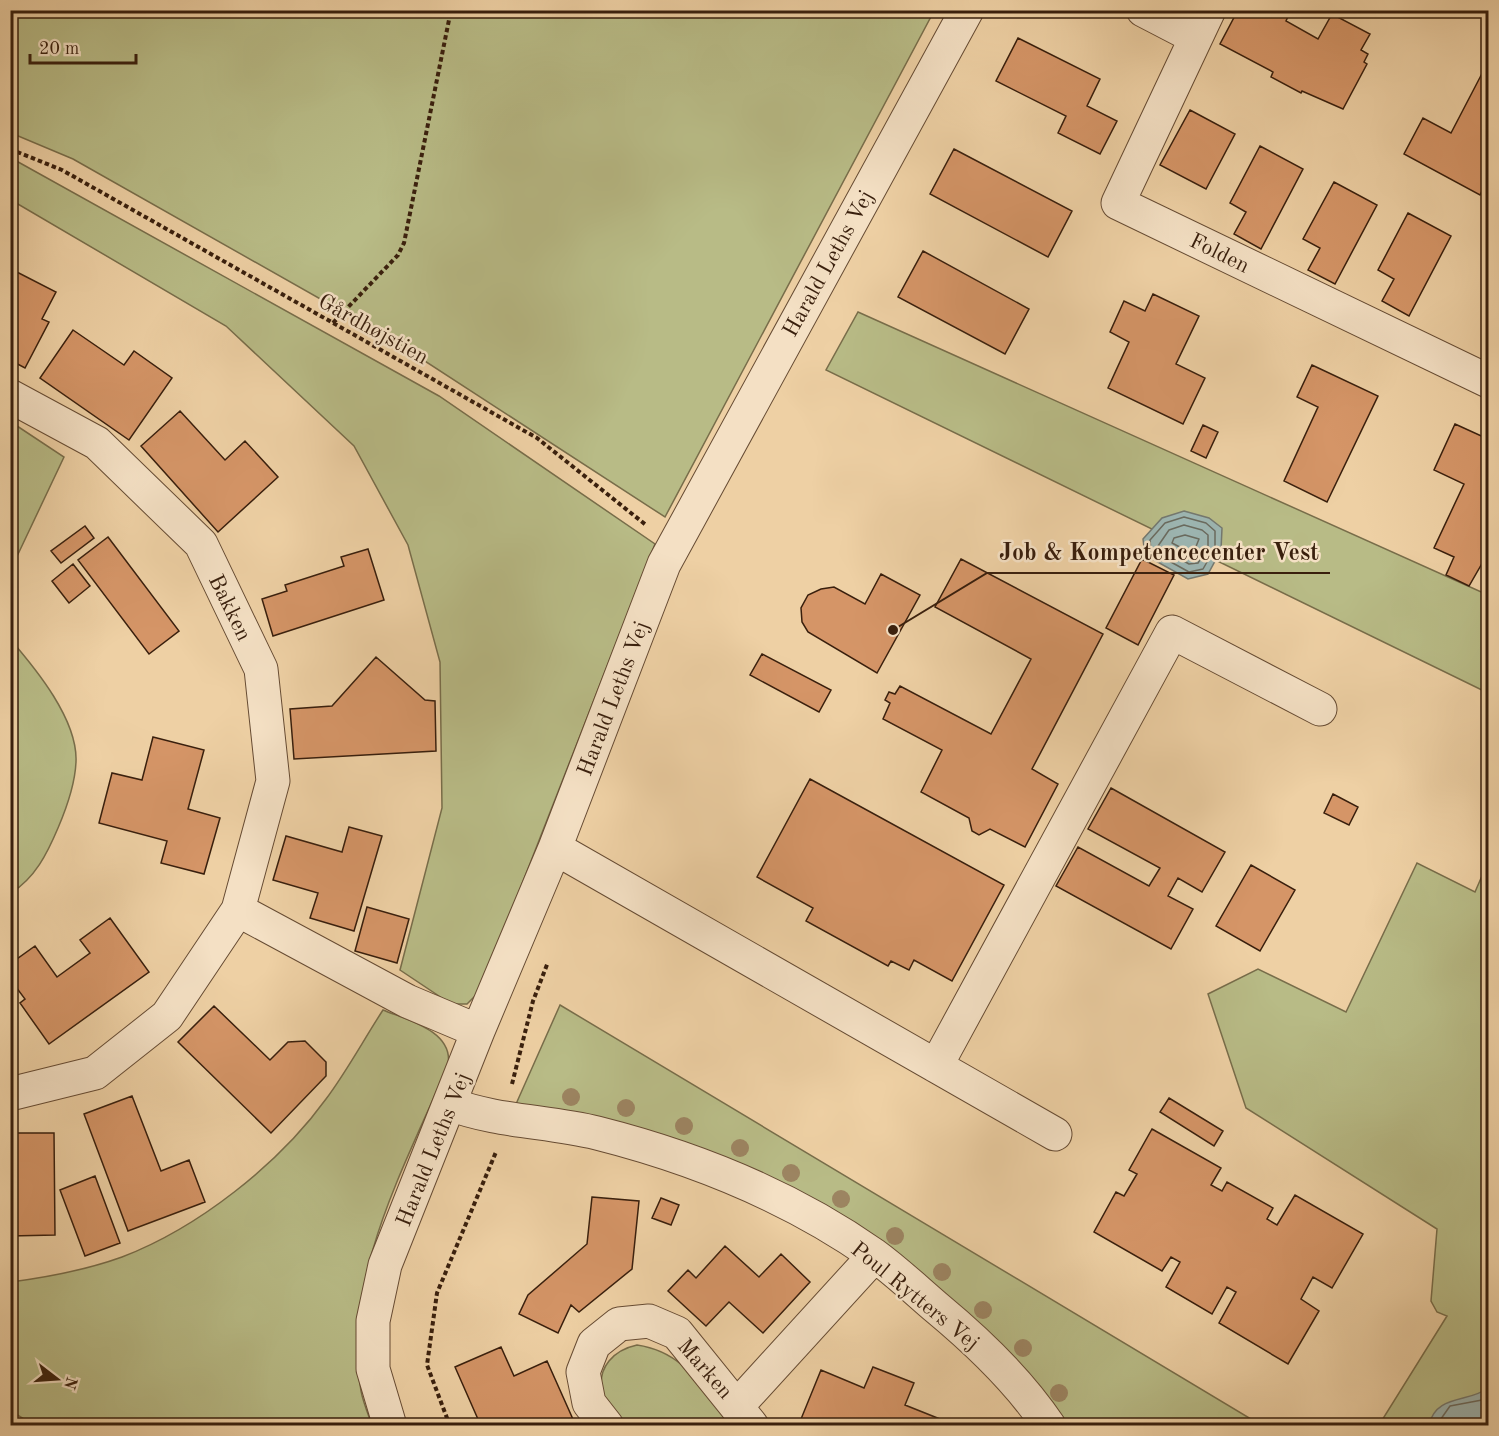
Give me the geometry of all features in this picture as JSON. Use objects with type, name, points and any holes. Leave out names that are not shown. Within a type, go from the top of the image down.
[{"type":"street","name":"Harald Leths Vej","points":[[390,1425],[373,1369],[373,1321],[385,1265],[478,1031],[555,848],[664,564],[967,10]]},
{"type":"street","name":"Folden","points":[[1143,10],[1202,24],[1118,203],[1488,381]]},
{"type":"street","name":"Bakken","points":[[10,396],[98,443],[201,544],[261,669],[273,781],[238,910],[167,1016],[95,1073],[10,1094]]},
{"type":"street","points":[[936,1066],[1172,632],[1320,709]]},
{"type":"street","points":[[555,848],[1055,1134]]},
{"type":"street","points":[[238,910],[407,1001],[478,1031]]},
{"type":"street","name":"Poul Rytters Vej","points":[[450,1104],[470,1112],[595,1132],[691,1160],[778,1197],[874,1256],[964,1331],[1033,1401],[1049,1425]]},
{"type":"street","name":"Marken","points":[[607,1425],[589,1403],[584,1372],[594,1344],[619,1324],[649,1321],[677,1333],[745,1415],[874,1256]]},
{"type":"path","points":[[333,323],[398,255],[404,243],[451,10]]},
{"type":"path","name":"Gårdhøjstien","points":[[10,149],[62,170],[537,438],[674,545]]},
{"type":"path","points":[[450,1425],[426,1365],[437,1293],[499,1147],[503,1117],[534,1001],[549,959]]},
{"type":"path","points":[[10,1420],[20,1425]]},
{"type":"green space","points":[[10,11],[934,11],[665,517],[391,339],[73,159],[11,133]]},
{"type":"green space","points":[[11,158],[439,396],[655,544],[486,976],[476,995],[467,1004],[451,1004],[400,970],[442,808],[440,662],[408,545],[354,446],[226,326],[11,200]]},
{"type":"green space","points":[[858,312],[1488,595],[1488,693],[826,370]]},
{"type":"green space","points":[[11,422],[64,457],[11,569]]},
{"type":"green space","points":[[10,639],[54,696],[70,729],[75,746],[76,762],[70,796],[49,847],[34,873],[11,893]]},
{"type":"green space","points":[[1488,862],[1488,1425],[1379,1425],[1447,1316],[1437,1312],[1431,1301],[1437,1229],[1246,1108],[1208,994],[1258,969],[1346,1012],[1417,863],[1475,892]]},
{"type":"green space","points":[[560,1005],[1261,1425],[1064,1425],[911,1268],[516,1104]]},
{"type":"green space","points":[[383,1010],[427,1028],[436,1035],[444,1043],[448,1053],[448,1065],[381,1223],[369,1264],[361,1306],[358,1348],[361,1391],[372,1425],[35,1426],[11,1411],[11,1282],[95,1266],[122,1257],[151,1245],[179,1229],[235,1192],[285,1147],[307,1123],[341,1077]]},
{"type":"green space","points":[[637,1345],[668,1355],[681,1364],[692,1374],[732,1425],[621,1425],[603,1396],[602,1375],[614,1355]]},
{"type":"water","points":[[1184,511],[1209,518],[1222,528],[1221,550],[1208,574],[1188,579],[1145,555],[1143,539],[1162,518]]},
{"type":"water","points":[[1488,1388],[1488,1425],[1429,1425],[1438,1408]]},
{"type":"building","points":[[1238,10],[1291,10],[1286,21],[1318,39],[1332,14],[1370,34],[1361,50],[1368,54],[1364,62],[1367,64],[1343,109],[1302,91],[1301,93],[1271,77],[1273,72],[1220,44]]},
{"type":"building","points":[[1018,38],[1100,79],[1087,106],[1117,121],[1100,154],[1058,133],[1066,116],[996,81]]},
{"type":"building","points":[[1488,62],[1488,178],[1480,195],[1404,154],[1423,118],[1451,133]]},
{"type":"building","points":[[1190,110],[1235,134],[1206,189],[1160,165]]},
{"type":"building","points":[[1260,146],[1303,169],[1261,249],[1234,234],[1246,212],[1230,203]]},
{"type":"building","points":[[954,149],[1072,211],[1048,257],[930,194]]},
{"type":"building","points":[[1334,182],[1377,205],[1335,284],[1308,270],[1320,248],[1303,239]]},
{"type":"building","points":[[1408,213],[1451,236],[1409,316],[1382,301],[1394,279],[1378,270]]},
{"type":"building","points":[[923,251],[1029,309],[1005,354],[898,297]]},
{"type":"building","points":[[11,269],[56,292],[42,319],[49,322],[25,368],[10,360]]},
{"type":"building","points":[[1153,294],[1199,316],[1176,364],[1205,378],[1183,424],[1108,388],[1129,342],[1110,332],[1124,301],[1145,311]]},
{"type":"building","points":[[73,330],[124,365],[134,351],[172,378],[129,440],[40,378]]},
{"type":"building","points":[[1312,365],[1378,396],[1327,502],[1284,481],[1318,407],[1297,397]]},
{"type":"building","points":[[180,411],[225,460],[245,441],[278,477],[218,532],[141,446]]},
{"type":"building","points":[[1455,424],[1488,439],[1488,553],[1469,586],[1446,575],[1454,557],[1434,548],[1464,484],[1434,470]]},
{"type":"building","points":[[1203,425],[1218,432],[1206,458],[1191,451]]},
{"type":"building","points":[[85,526],[94,538],[61,563],[51,551]]},
{"type":"building","points":[[108,537],[179,631],[149,654],[78,560]]},
{"type":"building","points":[[368,549],[384,600],[273,636],[262,599],[287,591],[285,585],[344,566],[341,557]]},
{"type":"building","points":[[961,559],[1103,634],[1032,769],[1058,784],[1025,847],[990,829],[979,835],[972,831],[969,818],[921,792],[942,750],[883,719],[890,703],[885,700],[889,692],[895,694],[900,686],[991,734],[1031,659],[935,607]]},
{"type":"building","points":[[1142,559],[1174,575],[1138,645],[1106,628]]},
{"type":"building","points":[[73,564],[90,586],[69,603],[52,581]]},
{"type":"building","points":[[881,574],[920,595],[877,673],[808,632],[802,622],[801,608],[808,595],[821,589],[834,587],[865,604]]},
{"type":"building","points":[[762,654],[831,690],[819,712],[750,675]]},
{"type":"building","points":[[376,657],[425,700],[435,701],[436,751],[294,759],[290,709],[332,706]]},
{"type":"building","points":[[153,737],[204,750],[188,809],[220,818],[204,874],[161,863],[167,841],[99,823],[112,773],[142,780]]},
{"type":"building","points":[[810,779],[1004,885],[952,981],[914,960],[909,970],[891,961],[888,966],[806,921],[813,908],[757,877]]},
{"type":"building","points":[[1111,788],[1225,852],[1202,892],[1178,878],[1168,896],[1193,909],[1171,949],[1056,886],[1078,847],[1149,886],[1160,868],[1088,829]]},
{"type":"building","points":[[1333,794],[1358,807],[1349,825],[1324,813]]},
{"type":"building","points":[[349,827],[382,836],[354,931],[310,918],[318,893],[273,880],[286,836],[342,852]]},
{"type":"building","points":[[1251,865],[1295,890],[1260,951],[1216,926]]},
{"type":"building","points":[[367,907],[409,919],[397,963],[355,951]]},
{"type":"building","points":[[110,918],[149,972],[49,1044],[20,1003],[25,999],[10,979],[10,964],[35,946],[57,977],[90,953],[80,940]]},
{"type":"building","points":[[214,1006],[270,1060],[288,1042],[305,1041],[326,1062],[326,1076],[271,1133],[178,1042]]},
{"type":"building","points":[[132,1096],[161,1171],[189,1160],[205,1202],[128,1231],[84,1114]]},
{"type":"building","points":[[1169,1098],[1223,1131],[1214,1146],[1160,1112]]},
{"type":"building","points":[[1152,1129],[1221,1168],[1211,1185],[1222,1191],[1227,1182],[1273,1208],[1267,1219],[1277,1225],[1295,1195],[1363,1234],[1332,1288],[1313,1277],[1301,1299],[1319,1311],[1288,1364],[1219,1323],[1236,1292],[1227,1287],[1212,1314],[1166,1287],[1180,1262],[1171,1257],[1162,1271],[1094,1232],[1116,1192],[1124,1196],[1137,1174],[1129,1170]]},
{"type":"building","points":[[10,1133],[54,1133],[55,1235],[10,1236]]},
{"type":"building","points":[[95,1176],[120,1243],[85,1256],[60,1190]]},
{"type":"building","points":[[592,1197],[639,1201],[632,1269],[579,1312],[571,1305],[558,1333],[519,1314],[528,1295],[587,1244]]},
{"type":"building","points":[[661,1198],[679,1205],[671,1225],[652,1218]]},
{"type":"building","points":[[725,1246],[759,1277],[781,1254],[810,1282],[763,1333],[729,1302],[706,1326],[668,1291],[688,1270],[696,1278]]},
{"type":"building","points":[[501,1347],[514,1376],[547,1361],[576,1426],[481,1426],[455,1367]]},
{"type":"building","points":[[873,1367],[914,1383],[905,1405],[950,1423],[949,1426],[817,1426],[801,1419],[821,1370],[864,1388]]},
{"type":"place","name":"Job & Kompetencecenter Vest","points":[[893,630]]}]
